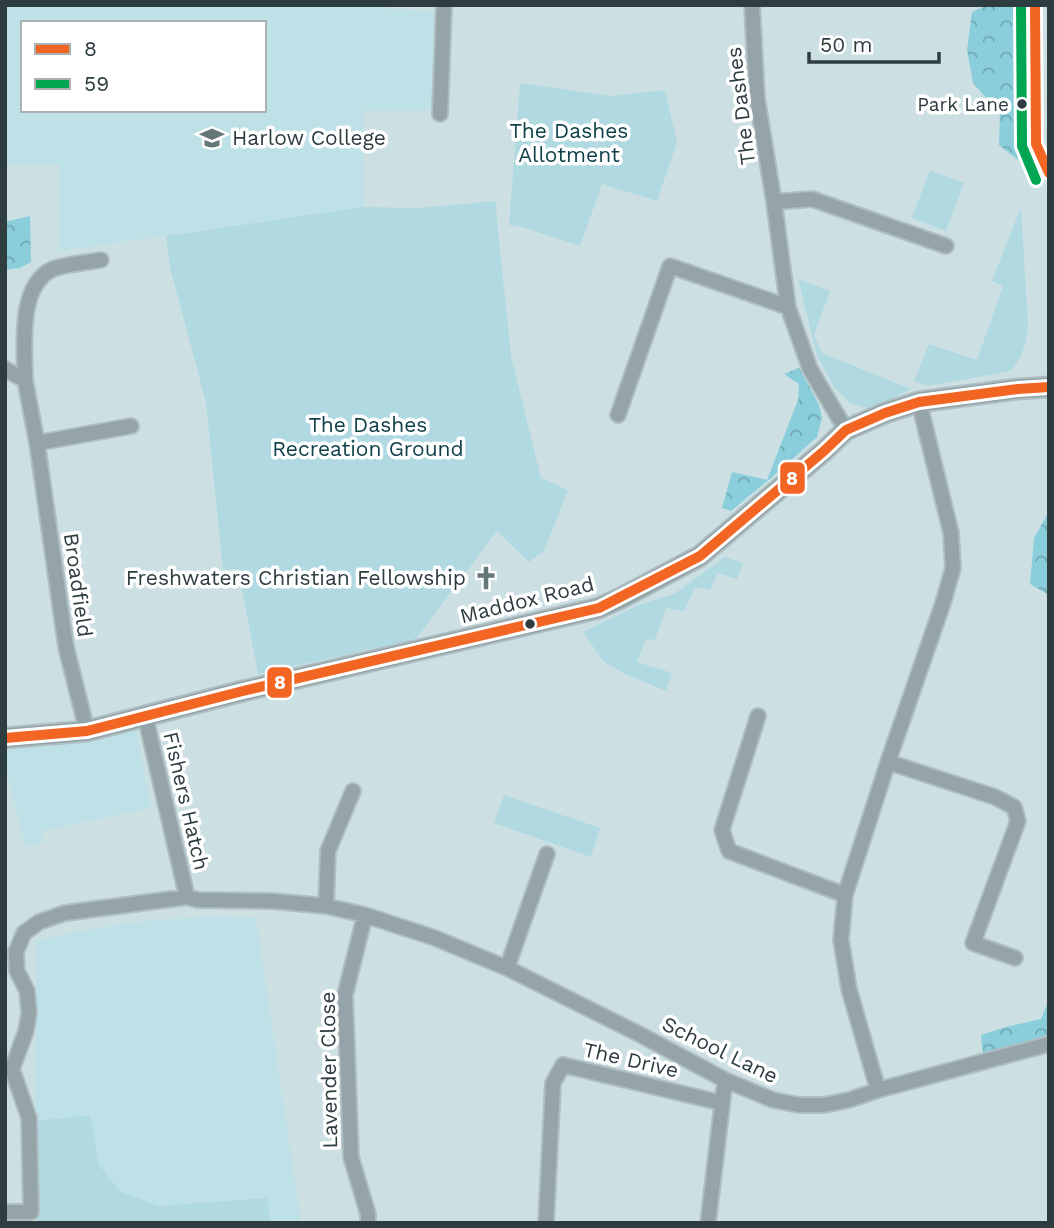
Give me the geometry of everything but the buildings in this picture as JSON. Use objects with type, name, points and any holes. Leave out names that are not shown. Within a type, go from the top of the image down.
[{"type":"street","points":[[440,114],[444,5]]},
{"type":"street","name":"The Dashes","points":[[752,5],[757,98],[789,307],[810,369],[846,430]]},
{"type":"street","points":[[774,202],[813,199],[946,246]]},
{"type":"street","name":"Broadfield","points":[[87,731],[66,647],[37,443],[24,380],[25,313],[36,283],[52,269],[101,260]]},
{"type":"street","points":[[618,415],[670,266],[789,307]]},
{"type":"street","points":[[5,369],[24,380]]},
{"type":"street","name":"Maddox Road","points":[[5,738],[87,731],[599,608],[700,556],[846,430],[919,402],[1049,387]]},
{"type":"street","points":[[878,1090],[849,989],[841,940],[845,895],[953,568],[951,533],[919,402]]},
{"type":"street","points":[[37,443],[131,426]]},
{"type":"street","name":"Fishers Hatch","points":[[145,715],[187,897]]},
{"type":"street","points":[[758,716],[722,830],[729,851],[845,895]]},
{"type":"street","points":[[888,762],[995,797],[1014,807],[1018,821],[973,943],[1015,958]]},
{"type":"street","points":[[326,906],[328,851],[353,791]]},
{"type":"street","points":[[507,968],[547,854]]},
{"type":"street","name":"School Lane","points":[[5,1212],[30,1212],[29,1118],[12,1069],[26,1031],[29,1013],[27,991],[17,971],[16,952],[24,933],[39,922],[65,913],[187,897],[198,900],[272,901],[326,906],[365,915],[435,938],[507,968],[725,1080],[773,1100],[799,1105],[824,1105],[849,1100],[1049,1044]]},
{"type":"street","name":"Lavender Close","points":[[365,915],[345,995],[351,1157],[368,1214],[368,1223]]},
{"type":"street","name":"The Drive","points":[[546,1223],[553,1083],[563,1065],[722,1103]]},
{"type":"street","points":[[708,1223],[725,1080]]},
{"type":"shaded area","name":"Harlow College","points":[[5,5],[385,5],[388,9],[437,11],[433,111],[363,111],[363,207],[60,251],[60,165],[5,165]]},
{"type":"shaded area","points":[[135,724],[151,808],[41,831],[44,842],[25,847],[9,781],[5,745]]},
{"type":"shaded area","points":[[206,917],[256,918],[301,1223],[270,1223],[267,1198],[158,1206],[121,1192],[99,1165],[89,1115],[35,1121],[37,940],[102,927]]},
{"type":"green space","points":[[988,5],[1024,5],[1024,71],[1018,160],[999,145],[1000,113],[973,83],[967,50],[972,12]]},
{"type":"green space","name":"The Dashes Allotment","points":[[520,83],[611,96],[665,90],[677,142],[657,201],[602,184],[580,246],[509,225]]},
{"type":"green space","points":[[930,170],[964,183],[946,231],[912,218]]},
{"type":"green space","name":"The Dashes Recreation Ground","points":[[496,201],[511,356],[541,478],[568,490],[544,551],[529,562],[497,531],[416,639],[258,674],[238,569],[223,570],[206,403],[170,267],[166,236],[363,207],[419,208]]},
{"type":"green space","points":[[1021,207],[1028,325],[1020,358],[1007,372],[927,386],[914,381],[929,344],[977,360],[1003,286],[992,281]]},
{"type":"green space","points":[[30,216],[31,262],[20,268],[5,270],[5,222]]},
{"type":"green space","points":[[798,279],[830,291],[814,335],[822,353],[911,389],[880,405],[867,408],[850,403],[834,387],[817,356]]},
{"type":"green space","points":[[799,368],[819,405],[822,418],[817,437],[731,511],[722,508],[732,472],[767,480],[798,400],[799,384],[784,374]]},
{"type":"green space","points":[[1049,511],[1049,595],[1030,584],[1034,538]]},
{"type":"green space","points":[[725,557],[743,563],[737,579],[718,573],[710,590],[695,587],[684,611],[666,608],[655,640],[646,639],[637,662],[672,673],[666,691],[604,662],[583,632],[638,605],[674,594]]},
{"type":"green space","points":[[504,795],[600,828],[591,857],[494,823]]},
{"type":"green space","points":[[1049,999],[1049,1039],[983,1056],[981,1035],[1041,1019]]},
{"type":"green space","points":[[90,1115],[99,1165],[121,1192],[159,1206],[267,1198],[270,1223],[37,1223],[35,1121]]},
{"type":"transit line","name":"59","points":[[1021,5],[1022,146],[1036,180]]},
{"type":"transit line","name":"8","points":[[1035,5],[1036,144],[1049,173]]},
{"type":"transit line","name":"8","points":[[5,738],[87,731],[243,691],[599,608],[700,556],[846,430],[919,402],[1049,387]]},
{"type":"place","name":"Park Lane","points":[[1022,104]]},
{"type":"place","name":"Harlow College","points":[[212,138]]},
{"type":"place","name":"Freshwaters Christian Fellowship","points":[[486,578]]}]
